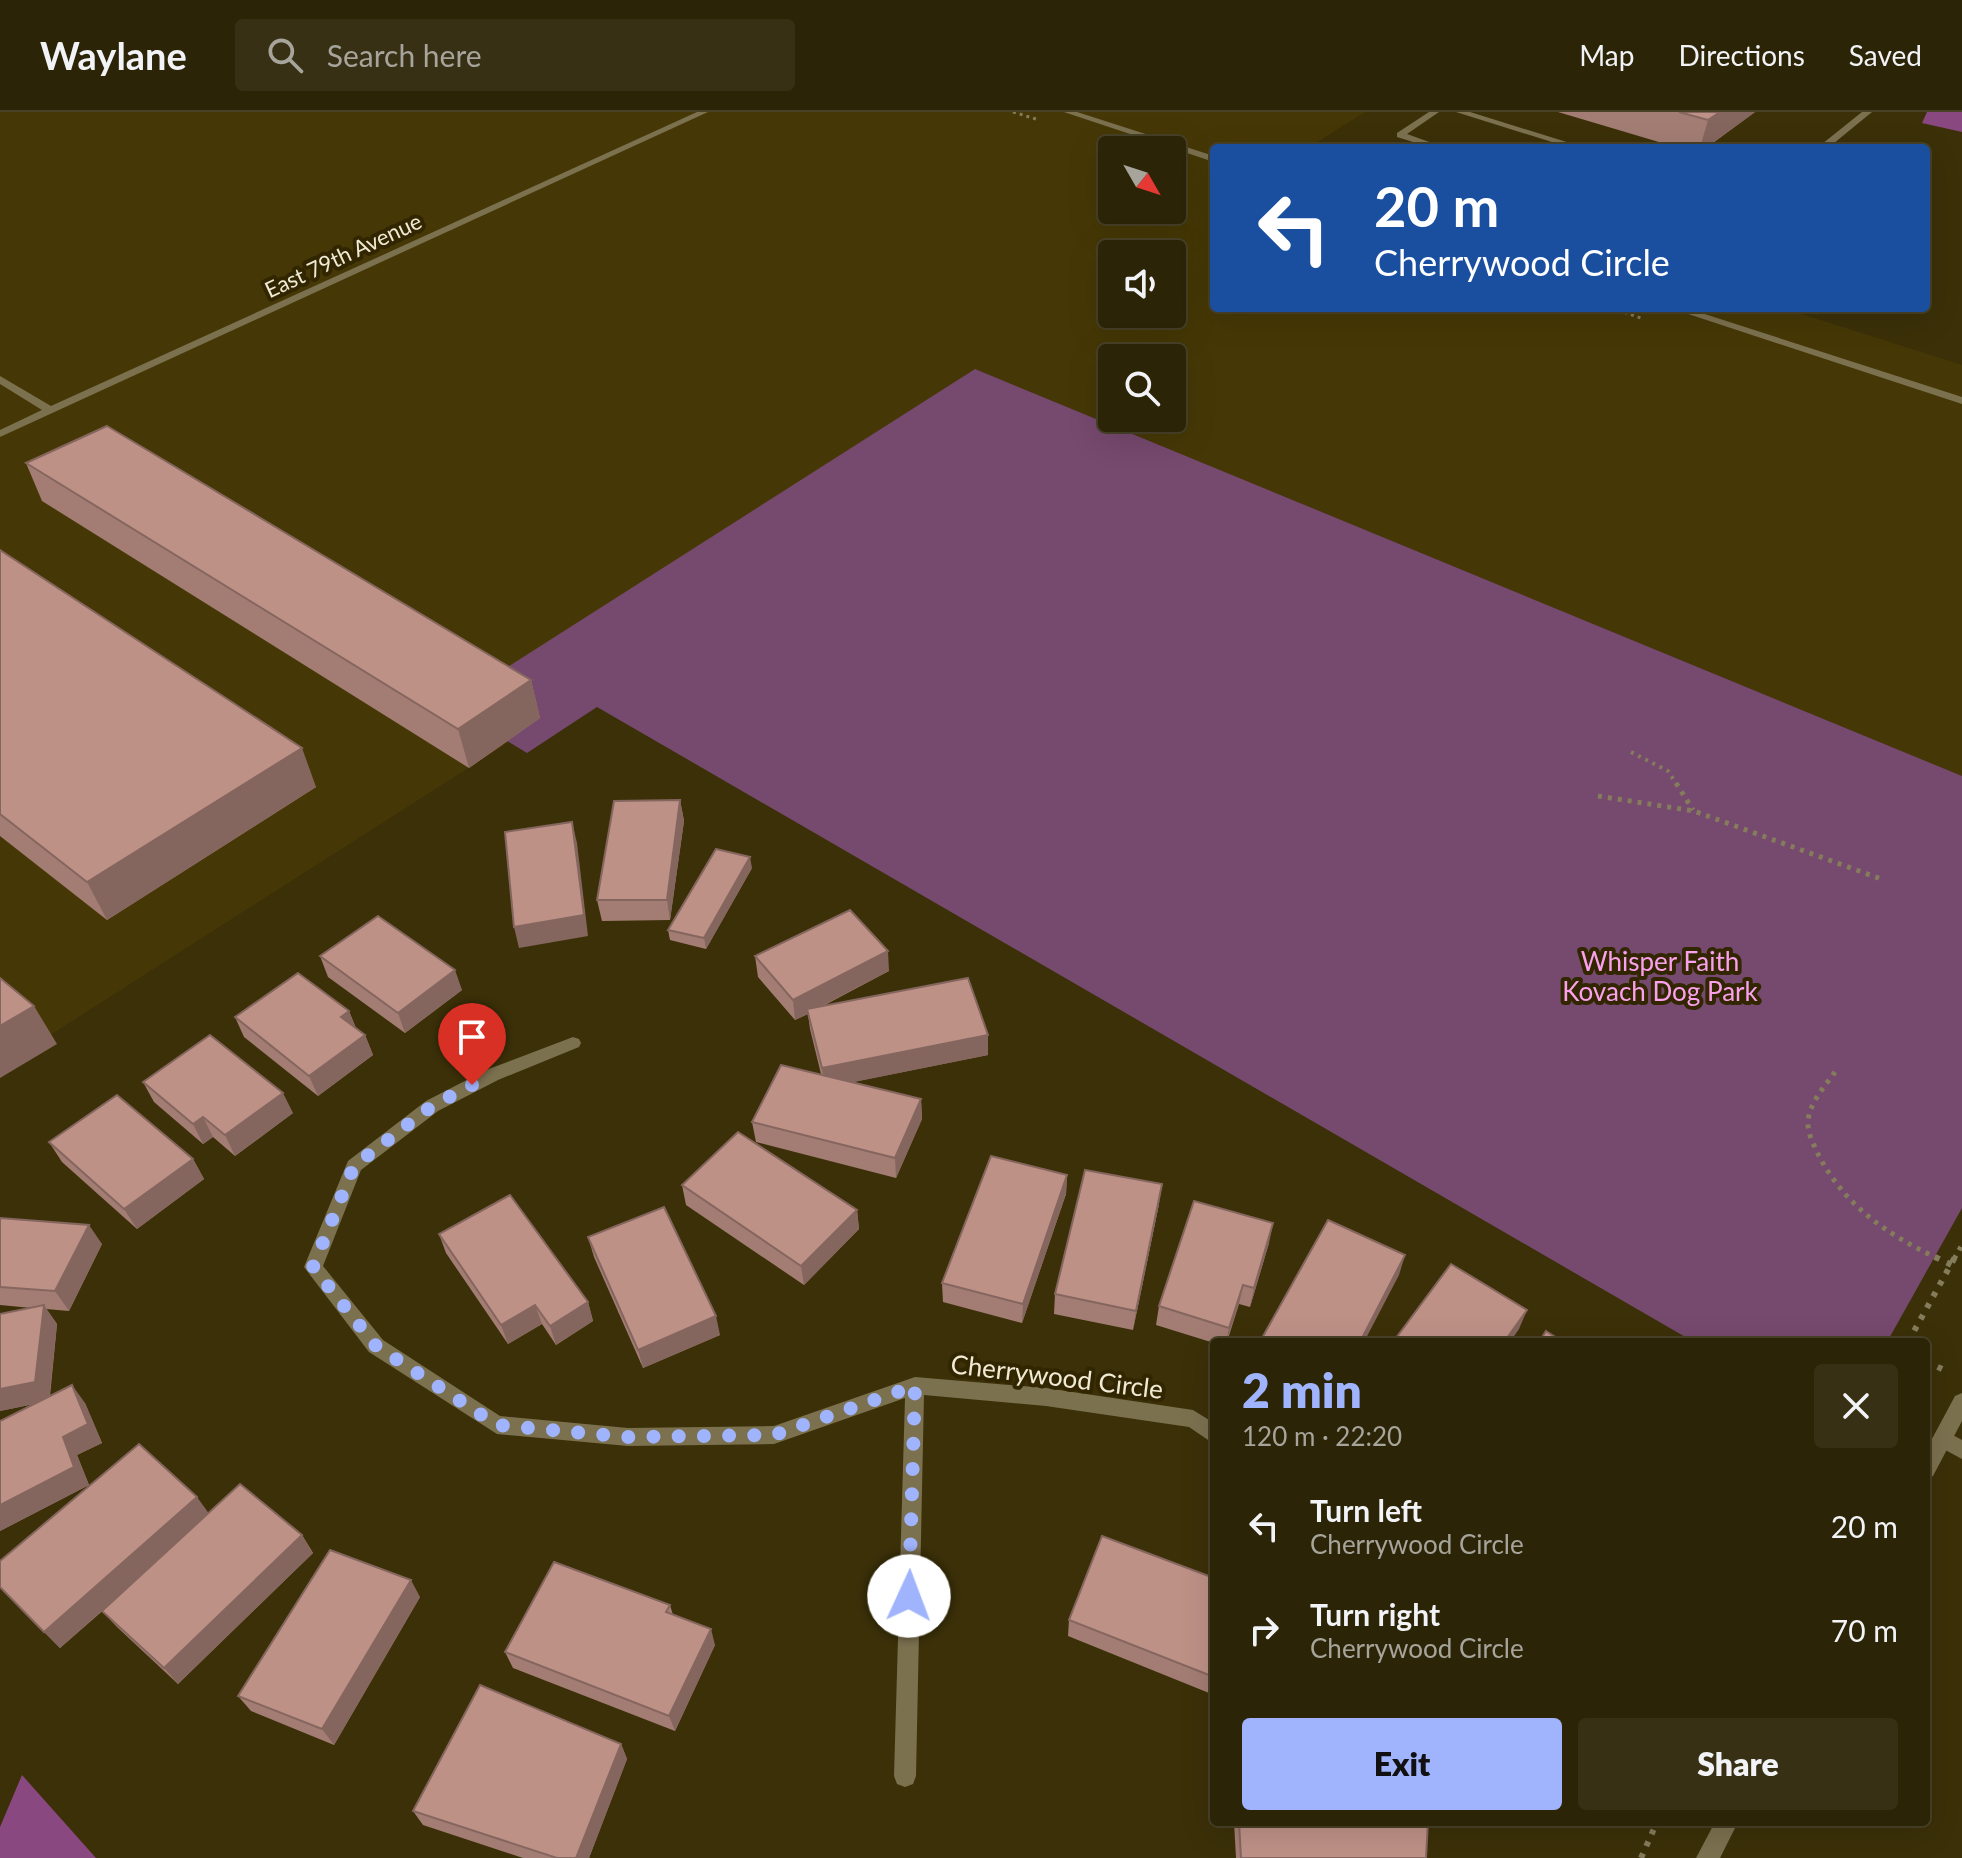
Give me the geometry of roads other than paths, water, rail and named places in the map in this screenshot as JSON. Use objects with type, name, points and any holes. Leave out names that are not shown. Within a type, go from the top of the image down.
[{"type":"street","name":"East 79th Avenue","points":[[0,434],[704,112]]},
{"type":"street","points":[[1068,112],[1210,158]]},
{"type":"street","points":[[1428,144],[1400,135],[1435,112]]},
{"type":"street","points":[[1460,112],[1568,144]]},
{"type":"street","points":[[1827,144],[1868,112]]},
{"type":"street","points":[[1687,312],[1962,401]]},
{"type":"street","points":[[0,379],[51,411]]},
{"type":"street","name":"Cherrywood Circle","points":[[573,1043],[492,1075],[432,1106],[354,1166],[313,1267],[376,1346],[497,1425],[628,1437],[774,1435],[915,1386],[1046,1397],[1193,1419],[1210,1432]]},
{"type":"street","points":[[905,1776],[915,1386]]},
{"type":"street","points":[[1930,1463],[1962,1402]]},
{"type":"street","points":[[1943,1439],[1962,1450]]},
{"type":"street","points":[[1708,1858],[1725,1826]]},
{"type":"park label","name":"Whisper Faith Kovach Dog Park","points":[[1660,976]]}]
